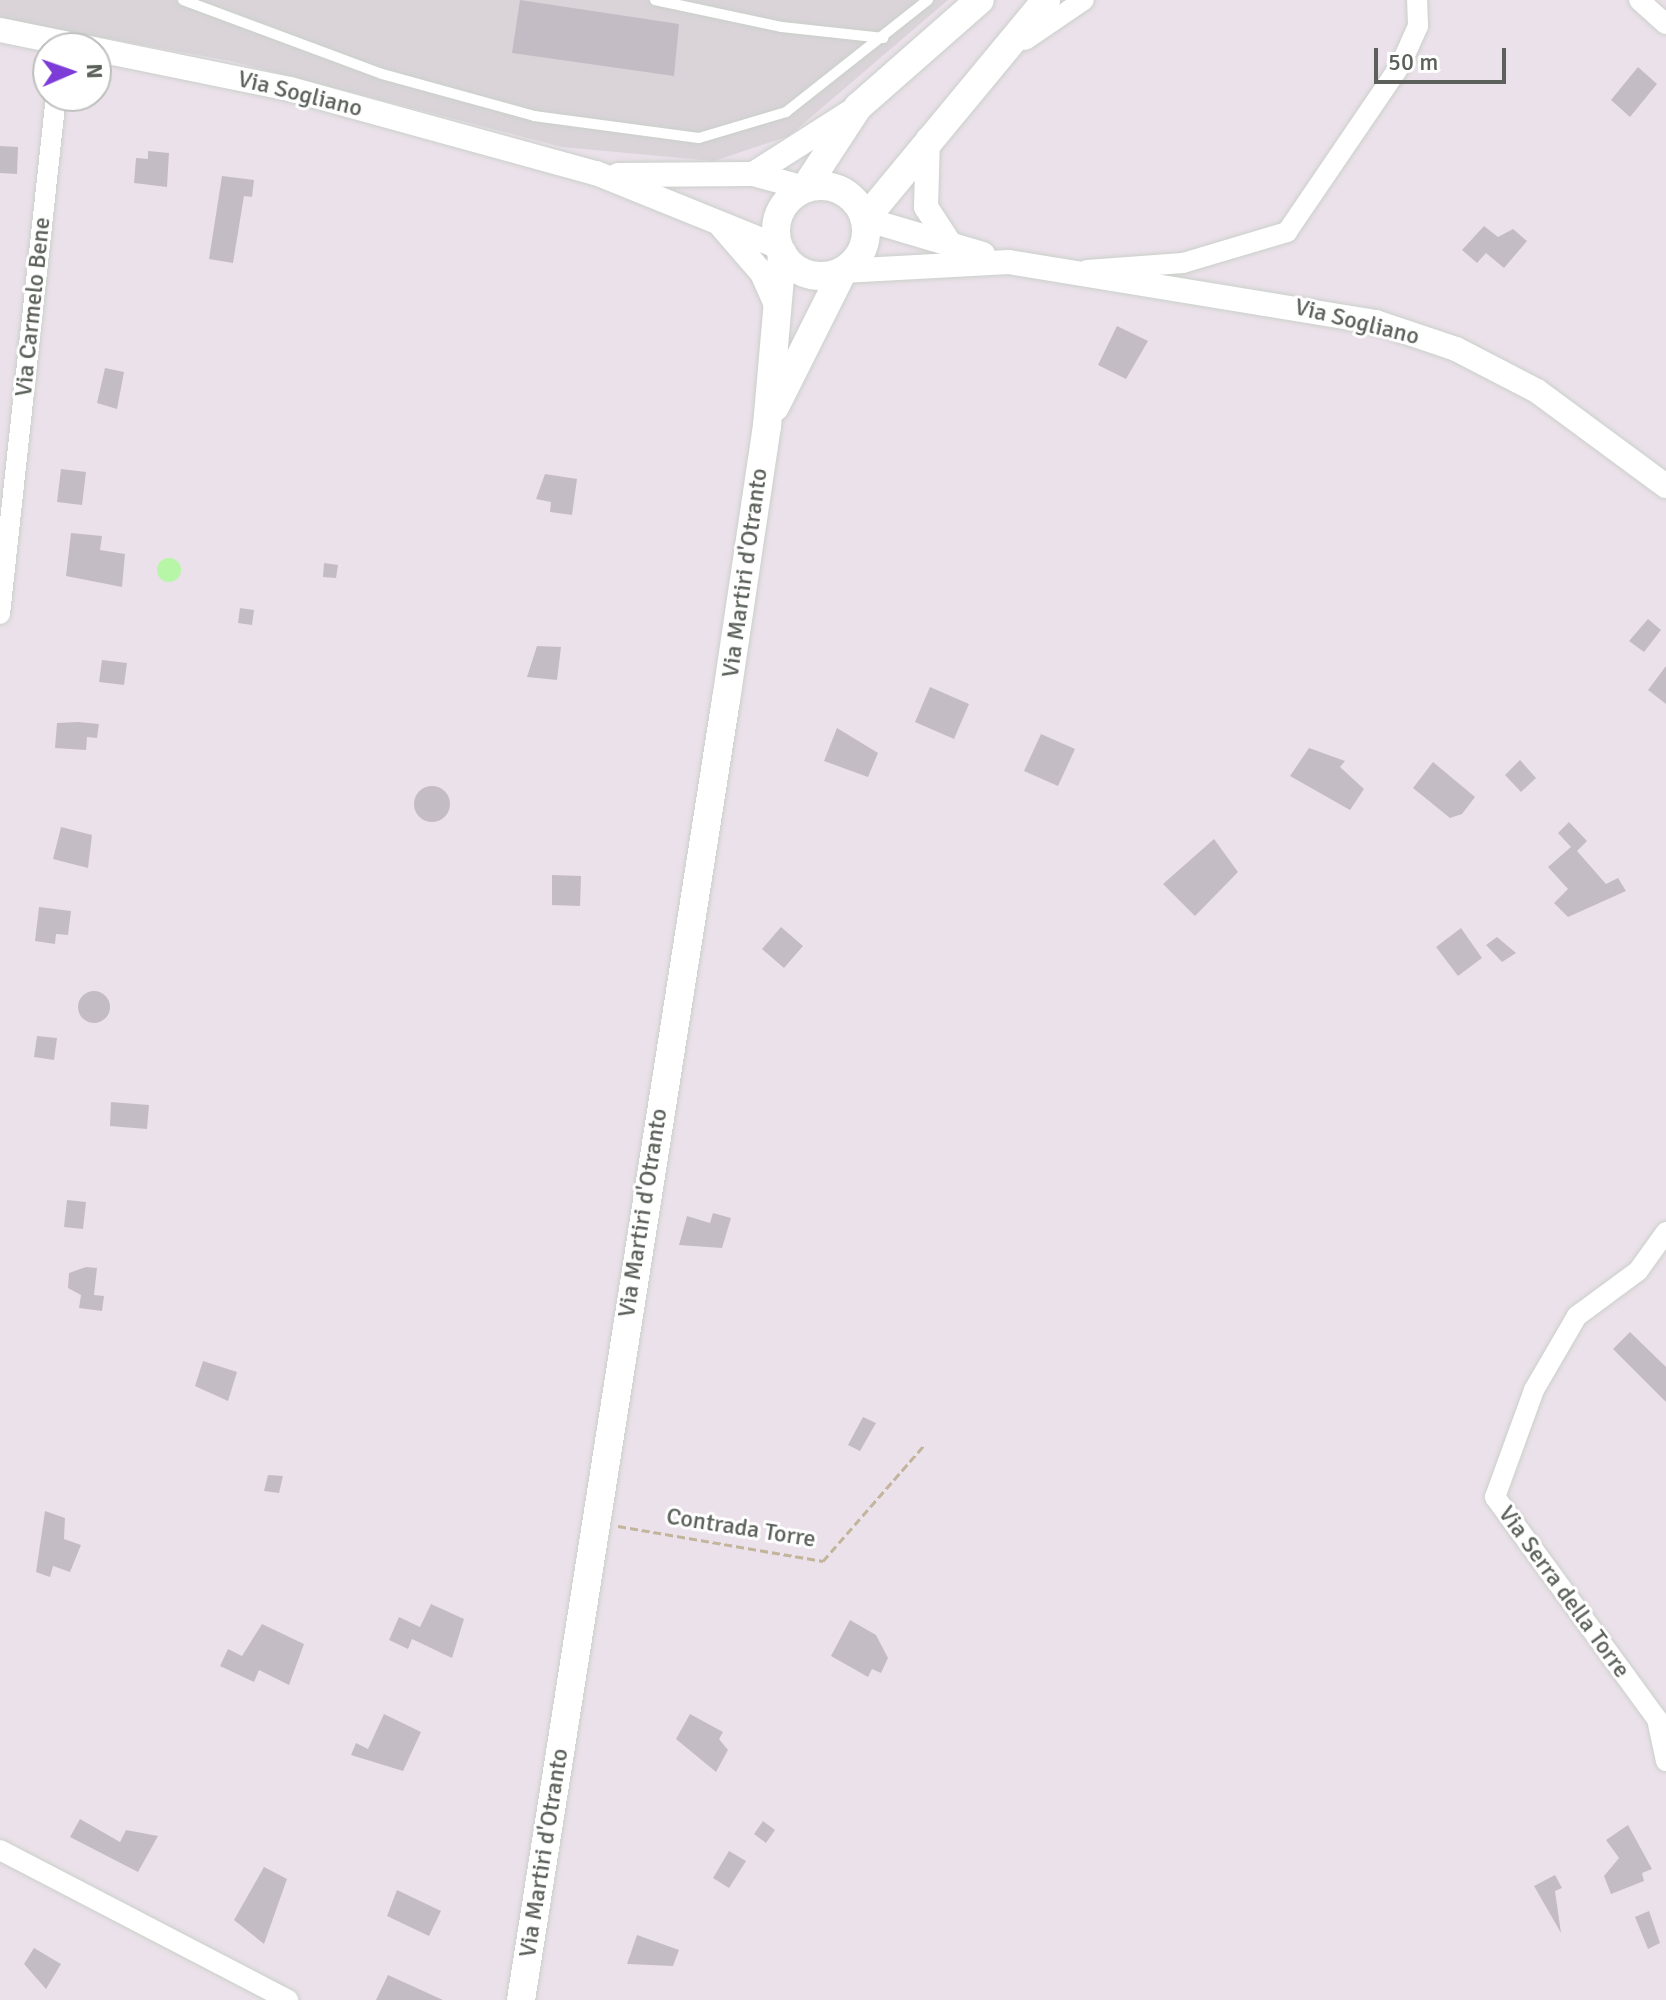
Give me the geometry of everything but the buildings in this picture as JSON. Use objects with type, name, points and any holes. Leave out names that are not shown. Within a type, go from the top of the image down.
[{"type":"main road","points":[[780,250],[782,207],[805,188],[858,107],[980,0]]},
{"type":"main road","points":[[843,271],[863,248],[865,219],[959,98],[1046,0]]},
{"type":"main road","name":"Via Sogliano","points":[[805,188],[848,194],[865,219]]},
{"type":"main road","name":"Via Sogliano","points":[[780,250],[815,276],[843,271]]},
{"type":"main road","name":"Via Martiri d'Otranto","points":[[521,2000],[767,426],[780,250]]},
{"type":"main road","name":"Via Martiri d'Otranto","points":[[767,426],[843,271]]},
{"type":"street","points":[[959,98],[1051,18],[1084,0]]},
{"type":"street","points":[[1417,0],[1418,26]]},
{"type":"street","points":[[1086,270],[1183,263],[1287,232],[1401,64],[1427,0]]},
{"type":"street","points":[[1639,0],[1666,24]]},
{"type":"street","name":"Via Sogliano","points":[[0,30],[32,37]]},
{"type":"street","name":"Via Sogliano","points":[[112,54],[290,89],[596,173],[715,220],[780,250]]},
{"type":"street","points":[[753,174],[858,107]]},
{"type":"street","name":"Via Carmelo Bene","points":[[0,614],[54,112]]},
{"type":"street","points":[[928,139],[926,207],[950,244]]},
{"type":"street","name":"Via Sogliano","points":[[596,173],[700,180],[753,174],[805,188]]},
{"type":"street","name":"Via Sogliano","points":[[865,219],[1009,262]]},
{"type":"street","name":"Via Sogliano","points":[[715,220],[762,273],[776,304]]},
{"type":"street","name":"Via Sogliano","points":[[843,271],[1009,262],[1086,270],[1376,322],[1456,349],[1600,432],[1666,486]]},
{"type":"street","name":"Via Serra della Torre","points":[[1666,1232],[1638,1271],[1577,1316],[1534,1390],[1495,1497],[1657,1719],[1666,1761]]},
{"type":"street","points":[[0,1850],[288,2000]]},
{"type":"lane","points":[[183,0],[382,74],[534,116],[650,136],[728,133],[786,112],[928,0]]},
{"type":"lane","points":[[655,0],[782,27],[883,38]]},
{"type":"path","name":"Contrada Torre","points":[[595,1522],[823,1561],[925,1444]]},
{"type":"shaded area","points":[[0,0],[948,0],[789,136],[714,161],[562,147],[231,61],[112,39],[112,32],[72,32],[0,19]]},
{"type":"shaded area","points":[[169,558],[178,561],[181,570],[178,579],[169,582],[160,579],[157,570],[160,561]]}]
